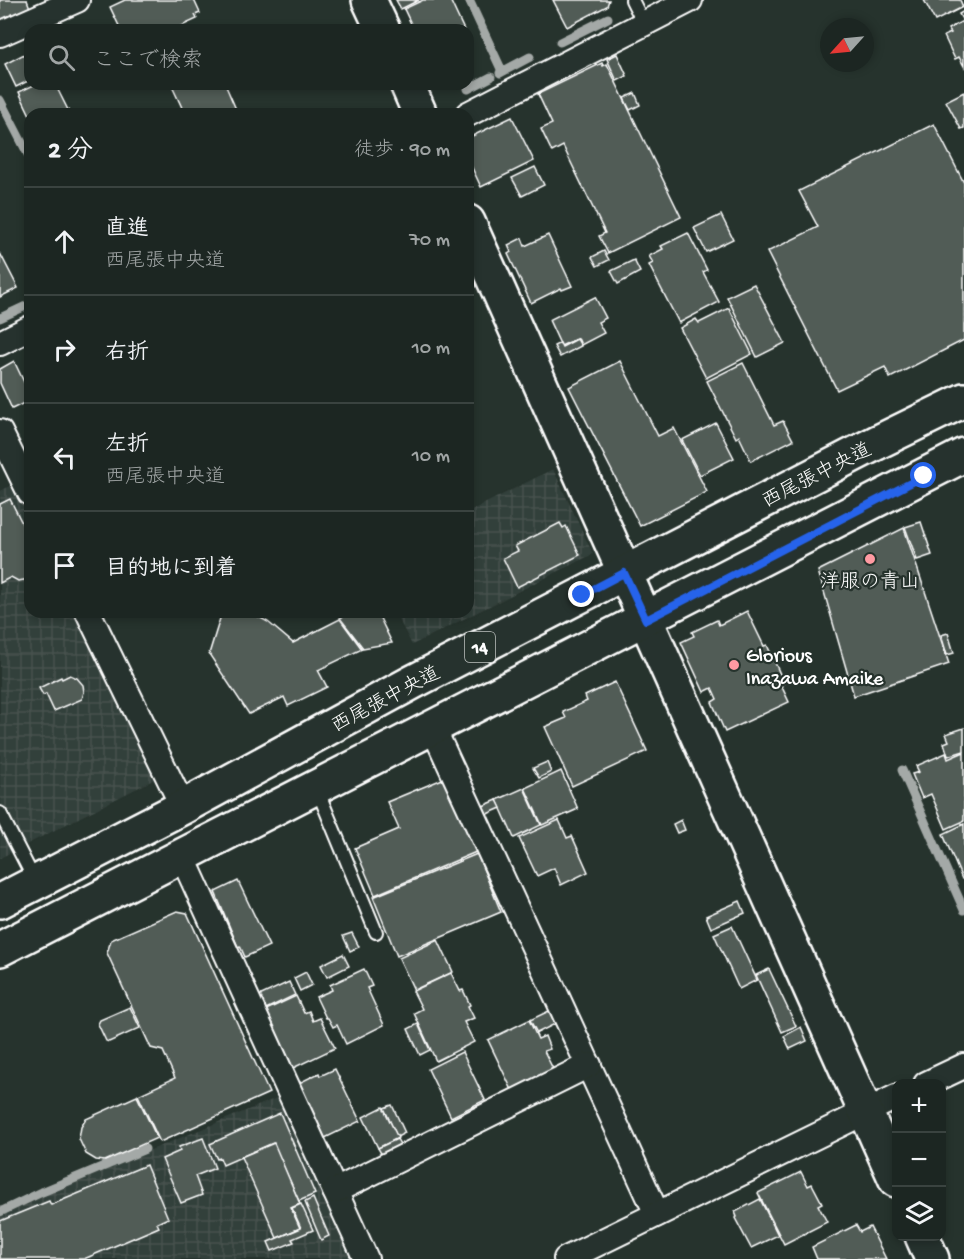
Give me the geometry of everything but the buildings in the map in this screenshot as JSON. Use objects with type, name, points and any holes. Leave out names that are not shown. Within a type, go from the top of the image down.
[{"type":"main road","points":[[369,0],[380,24]]},
{"type":"main road","points":[[410,90],[417,108]]},
{"type":"main road","points":[[474,236],[892,1169]]},
{"type":"main road","name":"西尾張中央道","points":[[0,901],[183,807],[413,682],[964,400]]},
{"type":"main road","points":[[0,949],[646,620],[964,455]]},
{"type":"main road","points":[[924,1241],[932,1259]]},
{"type":"street","points":[[0,34],[49,6],[77,0]]},
{"type":"street","points":[[474,111],[690,0]]},
{"type":"street","points":[[0,343],[24,331]]},
{"type":"street","points":[[0,432],[24,481]]},
{"type":"street","points":[[91,618],[183,807]]},
{"type":"street","points":[[433,728],[657,1214]]},
{"type":"street","points":[[182,856],[366,1259]]},
{"type":"street","points":[[335,1191],[589,1065]]},
{"type":"street","points":[[935,1079],[964,1066]]},
{"type":"street","points":[[566,1259],[892,1099]]},
{"type":"lane","points":[[632,0],[644,24]]},
{"type":"lane","points":[[316,788],[376,932]]},
{"type":"lane","points":[[0,813],[35,882]]},
{"type":"shaded area","points":[[553,469],[593,554],[474,614],[474,509]]},
{"type":"shaded area","points":[[18,482],[24,494],[24,618],[84,618],[161,776],[0,858],[0,491]]},
{"type":"shaded area","points":[[398,618],[466,618],[412,645]]},
{"type":"shaded area","points":[[284,1095],[358,1259],[0,1259],[0,1215],[44,1194]]},
{"type":"waterway","points":[[469,0],[502,71]]},
{"type":"waterway","points":[[560,42],[608,18]]},
{"type":"waterway","points":[[500,73],[530,57]]},
{"type":"waterway","points":[[474,86],[491,77]]},
{"type":"waterway","points":[[0,100],[24,146]]},
{"type":"waterway","points":[[0,318],[24,307]]},
{"type":"waterway","points":[[902,770],[964,910]]},
{"type":"waterway","points":[[0,1212],[145,1149]]},
{"type":"place","name":"洋服の青山","points":[[870,559]]},
{"type":"place","name":"Glorious Inazawa Amaike","points":[[734,665]]},
{"type":"route","points":[[582,595],[624,573],[646,620],[924,476]]}]
